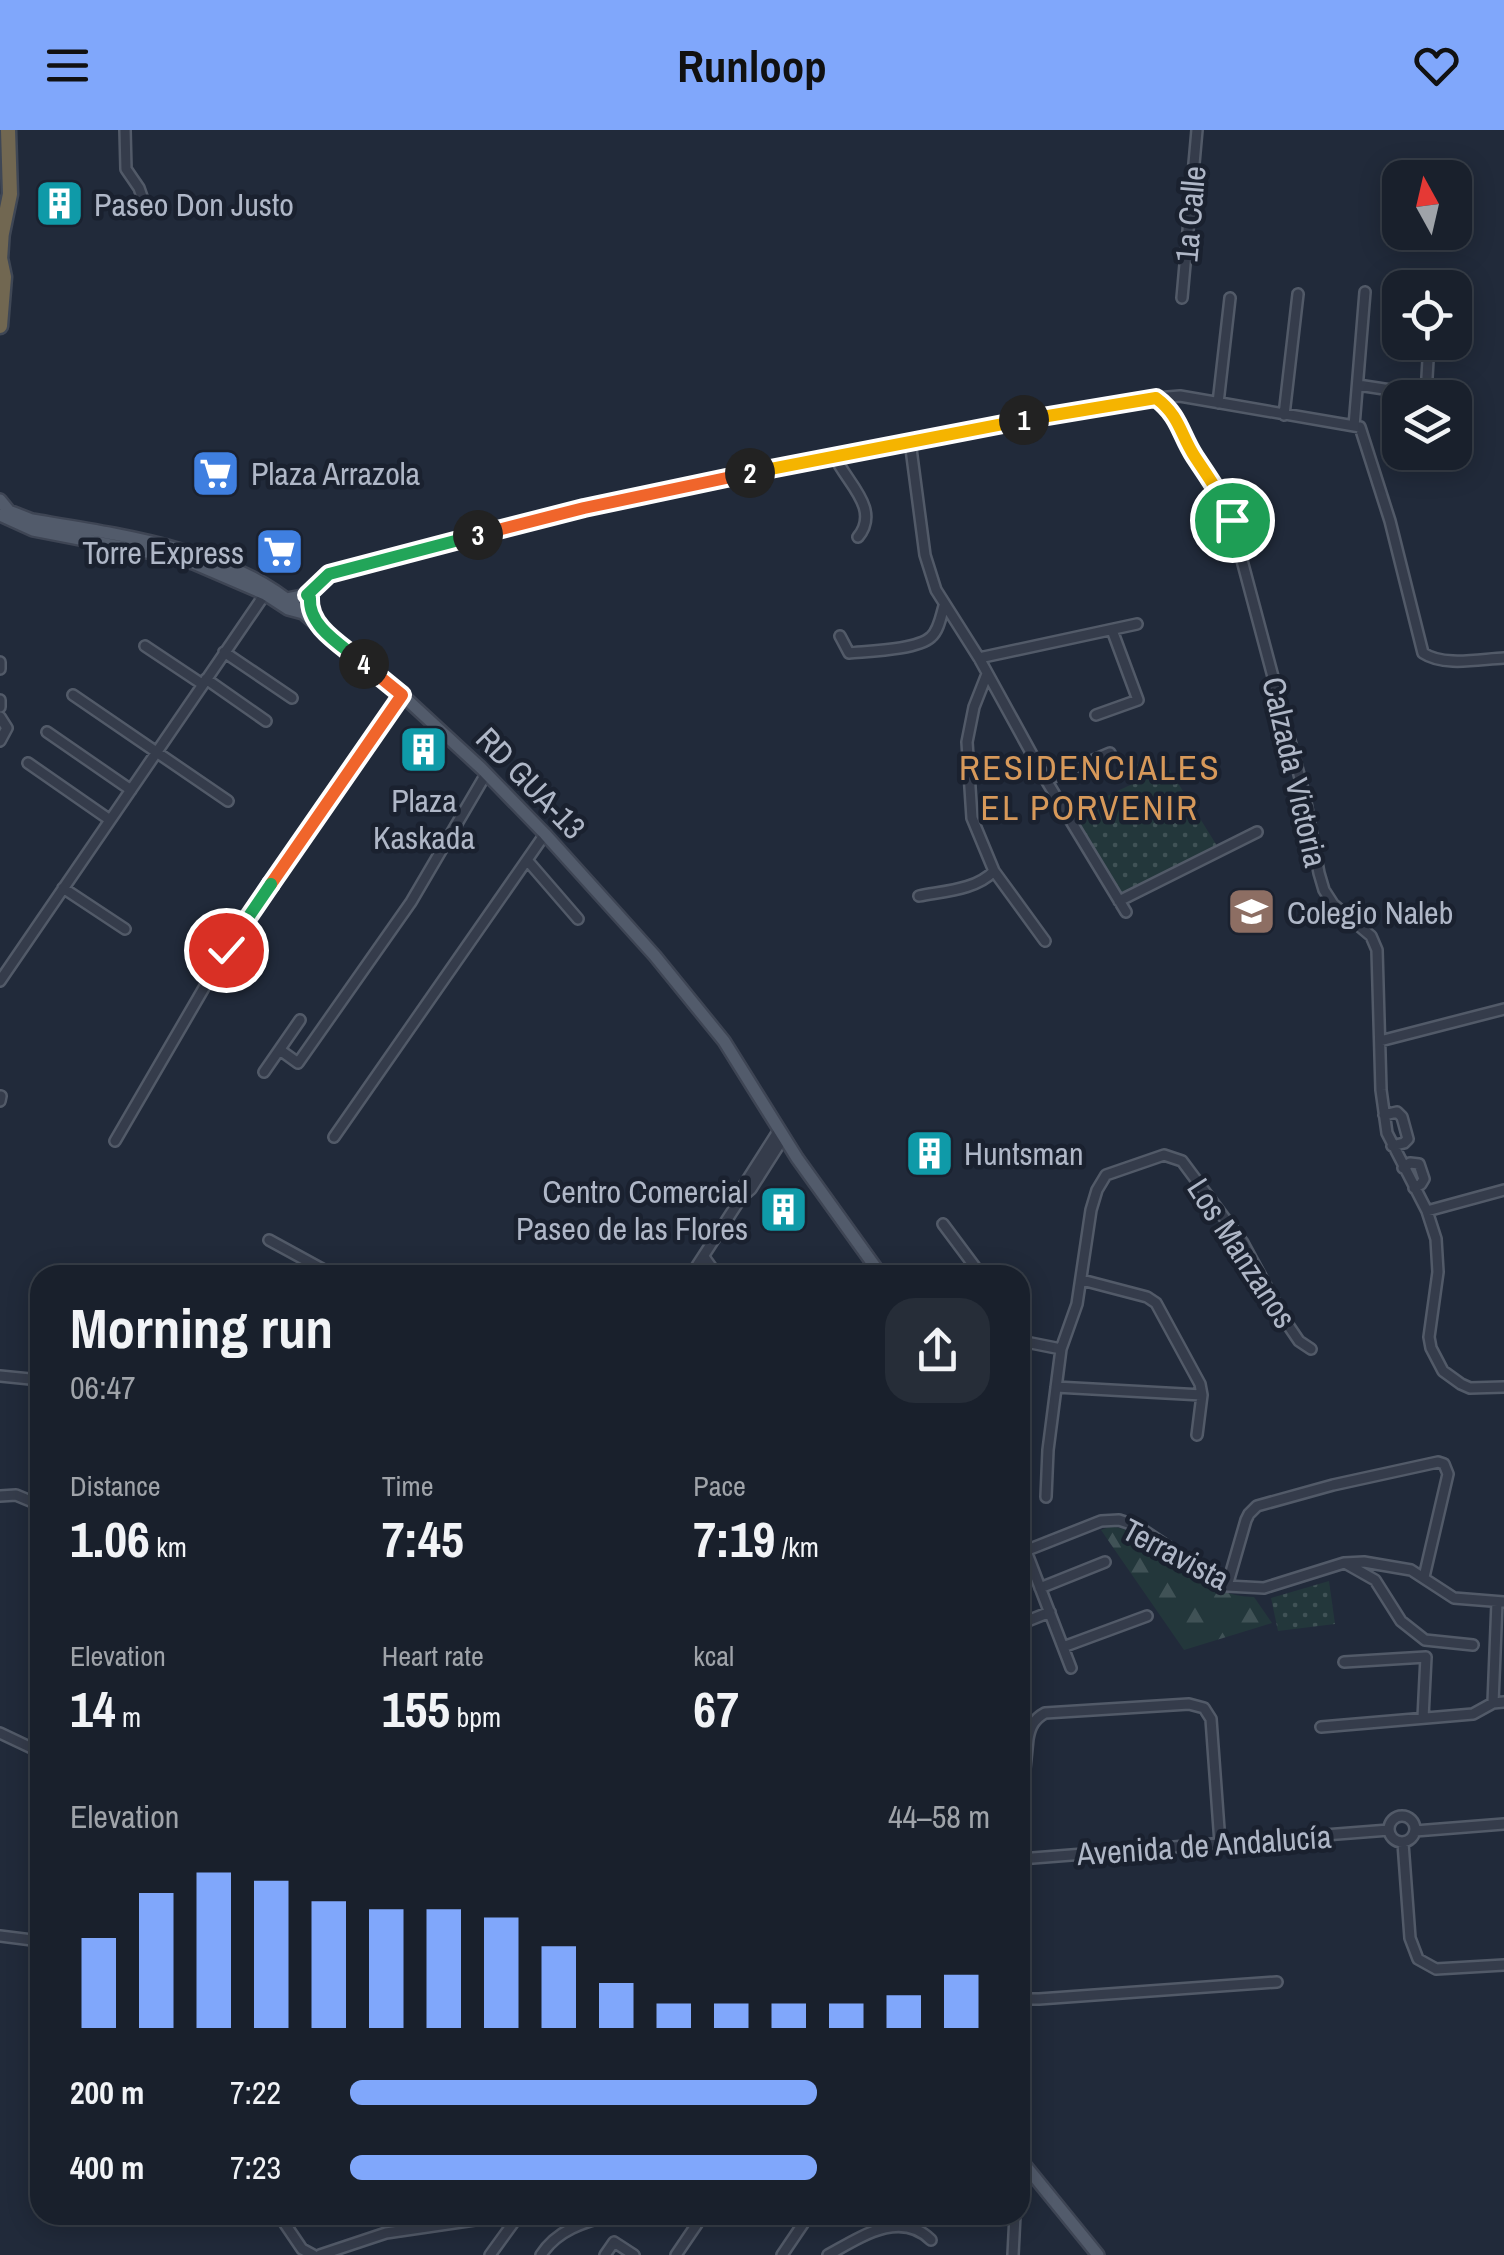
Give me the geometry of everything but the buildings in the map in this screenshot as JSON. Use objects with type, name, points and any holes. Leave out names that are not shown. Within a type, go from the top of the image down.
[{"type":"highway","points":[[0,326],[9,205],[8,130]]},
{"type":"highway","points":[[4,166],[0,259],[4,277]]},
{"type":"highway","points":[[2,238],[9,205]]},
{"type":"main road","name":"RD GUA-13","points":[[0,500],[9,511],[32,520],[199,555],[269,591],[288,609],[307,605],[315,622],[402,695],[486,774],[655,956],[724,1041],[782,1133],[874,1265]]},
{"type":"main road","name":"RD GUA-13","points":[[1,516],[33,530],[192,563],[269,591]]},
{"type":"main road","points":[[269,591],[307,605]]},
{"type":"main road","points":[[287,600],[307,605]]},
{"type":"main road","points":[[1030,2172],[1098,2255]]},
{"type":"street","points":[[125,130],[126,169],[139,188],[147,212]]},
{"type":"street","name":"1a Calle","points":[[1182,298],[1197,130]]},
{"type":"street","points":[[1354,426],[1365,292]]},
{"type":"street","points":[[1285,410],[1298,294]]},
{"type":"street","points":[[1218,403],[1230,298]]},
{"type":"street","points":[[1358,385],[1382,389]]},
{"type":"street","points":[[307,605],[329,574],[512,526],[910,440],[1180,396],[1285,410],[1360,428],[1390,522],[1423,653],[1443,660],[1504,658]]},
{"type":"street","name":"Calzada Victoria","points":[[1156,398],[1171,409],[1232,520],[1305,797],[1324,890],[1333,904],[1372,936],[1378,950],[1387,1132],[1427,1211],[1436,1240],[1438,1272],[1429,1337],[1435,1359],[1443,1372],[1470,1388],[1504,1387]]},
{"type":"street","points":[[910,440],[925,555],[944,606],[1126,912]]},
{"type":"street","points":[[835,457],[866,507],[866,527],[858,537]]},
{"type":"street","points":[[0,981],[269,591]]},
{"type":"street","points":[[840,636],[848,653],[927,641],[936,634],[944,606]]},
{"type":"street","points":[[978,658],[1137,624]]},
{"type":"street","points":[[1096,714],[1138,700],[1112,630]]},
{"type":"street","points":[[146,646],[266,721]]},
{"type":"street","points":[[224,652],[292,698]]},
{"type":"street","points":[[987,674],[974,707],[967,742],[972,818],[994,871],[1045,941]]},
{"type":"street","points":[[73,695],[228,801]]},
{"type":"street","points":[[115,1142],[226,950],[402,695]]},
{"type":"street","points":[[0,717],[7,728],[0,741]]},
{"type":"street","points":[[47,732],[130,790]]},
{"type":"street","points":[[1046,780],[1110,752]]},
{"type":"street","points":[[28,763],[110,820]]},
{"type":"street","points":[[280,1050],[298,1063],[410,902],[486,774]]},
{"type":"street","points":[[1119,901],[1257,832]]},
{"type":"street","points":[[334,1136],[545,834]]},
{"type":"street","points":[[527,860],[578,919]]},
{"type":"street","points":[[920,896],[975,884],[994,871]]},
{"type":"street","points":[[63,888],[125,928]]},
{"type":"street","points":[[1380,1041],[1504,1008]]},
{"type":"street","points":[[264,1072],[300,1020]]},
{"type":"street","points":[[1384,1115],[1397,1112],[1408,1138],[1392,1146]]},
{"type":"street","points":[[698,1265],[782,1133]]},
{"type":"street","name":"Los Manzanos","points":[[1046,1497],[1061,1349],[1077,1304],[1091,1210],[1106,1175],[1164,1156],[1182,1161],[1243,1243],[1284,1319],[1310,1349]]},
{"type":"street","points":[[1427,1211],[1504,1190]]},
{"type":"street","points":[[943,1224],[973,1265]]},
{"type":"street","points":[[269,1240],[314,1265]]},
{"type":"street","points":[[704,1257],[710,1265]]},
{"type":"street","points":[[1082,1280],[1147,1297],[1156,1303],[1200,1384],[1197,1435]]},
{"type":"street","points":[[1030,1342],[1061,1349]]},
{"type":"street","points":[[0,1376],[30,1379]]},
{"type":"street","points":[[1056,1387],[1202,1395]]},
{"type":"street","points":[[1227,1586],[1248,1514],[1258,1506],[1332,1484],[1438,1462],[1446,1468],[1447,1478],[1424,1577]]},
{"type":"street","points":[[0,1496],[16,1495],[30,1501]]},
{"type":"street","name":"Terravista","points":[[1030,1551],[1101,1521],[1119,1520],[1137,1526],[1227,1586],[1264,1588],[1344,1563],[1364,1562],[1399,1566],[1424,1577],[1449,1596],[1500,1602]]},
{"type":"street","points":[[1040,1588],[1105,1562]]},
{"type":"street","points":[[1344,1563],[1375,1580],[1400,1621],[1425,1640],[1473,1645]]},
{"type":"street","points":[[1030,1564],[1071,1668]]},
{"type":"street","points":[[1321,1726],[1473,1714],[1499,1703],[1500,1602]]},
{"type":"street","points":[[1030,1620],[1050,1612]]},
{"type":"street","points":[[1063,1647],[1147,1616]]},
{"type":"street","points":[[1344,1662],[1426,1657],[1423,1718]]},
{"type":"street","points":[[1030,1728],[1045,1713],[1189,1704],[1204,1708],[1212,1726],[1220,1843]]},
{"type":"street","points":[[0,1733],[30,1747]]},
{"type":"street","points":[[1404,1816],[1412,1820],[1415,1831],[1410,1840],[1402,1843],[1392,1838],[1389,1830],[1395,1818],[1404,1816]]},
{"type":"street","points":[[1415,1831],[1504,1824]]},
{"type":"street","name":"Avenida de Andalucía","points":[[1030,1858],[1389,1830]]},
{"type":"street","points":[[1402,1843],[1410,1938],[1418,1959],[1436,1969],[1504,1965]]},
{"type":"street","points":[[0,1936],[30,1939]]},
{"type":"street","points":[[1030,1999],[1278,1982]]},
{"type":"street","points":[[286,2225],[302,2249],[317,2255],[386,2233],[432,2225]]},
{"type":"street","points":[[490,2255],[512,2225]]},
{"type":"street","points":[[541,2255],[555,2238],[579,2225]]},
{"type":"street","points":[[676,2255],[697,2225]]},
{"type":"street","points":[[782,2255],[802,2225]]},
{"type":"street","points":[[1014,2255],[1015,2225]]},
{"type":"street","points":[[828,2255],[886,2227],[919,2230],[931,2240]]},
{"type":"street","points":[[605,2255],[614,2242],[634,2255]]},
{"type":"green space","points":[[1133,756],[1144,775],[1127,782],[1115,760]]},
{"type":"green space","points":[[1168,767],[1219,849],[1119,901],[1067,815]]},
{"type":"green space","points":[[1112,1526],[1127,1530],[1202,1583],[1254,1597],[1272,1623],[1184,1650],[1101,1530]]},
{"type":"green space","points":[[1329,1581],[1335,1624],[1278,1631],[1271,1598]]},
{"type":"place","name":"Paseo Don Justo","points":[[59,204]]},
{"type":"place","name":"Plaza Arrazola","points":[[216,473]]},
{"type":"place","name":"Torre Express","points":[[279,552]]},
{"type":"place","name":"Plaza Kaskada","points":[[424,750]]},
{"type":"place","name":"Colegio Naleb","points":[[1252,912]]},
{"type":"place","name":"Huntsman","points":[[929,1153]]},
{"type":"place","name":"Centro Comercial Paseo de las Flores","points":[[783,1209]]},
{"type":"district","name":"RESIDENCIALES EL PORVENIR","points":[[1090,787]]},
{"type":"route","points":[[226,950],[402,695],[315,622],[307,595],[329,574],[684,486],[910,440],[1156,398],[1171,409],[1232,520]]}]
